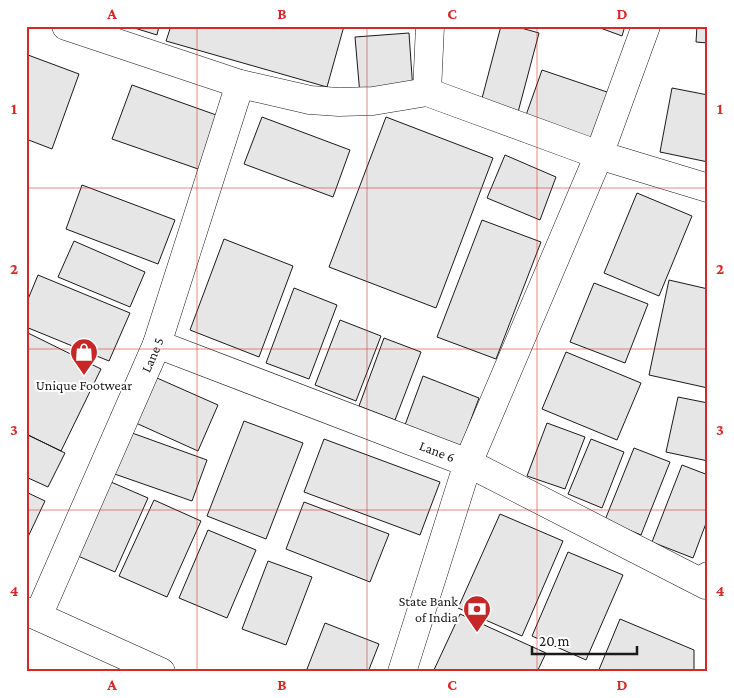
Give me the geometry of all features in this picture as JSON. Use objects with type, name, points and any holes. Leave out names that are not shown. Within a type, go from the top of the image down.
[{"type":"street","points":[[66,26],[240,84],[310,100],[339,102],[373,101],[427,92],[599,155],[708,188]]},
{"type":"street","points":[[427,92],[430,26]]},
{"type":"street","points":[[402,672],[468,463],[599,155],[646,26]]},
{"type":"street","name":"Lane 5","points":[[32,614],[157,344],[240,84]]},
{"type":"street","name":"Lane 6","points":[[157,344],[468,463],[707,580]]},
{"type":"street","points":[[32,614],[161,672]]},
{"type":"building","points":[[128,26],[159,26],[157,35]]},
{"type":"building","points":[[171,26],[344,26],[327,87],[166,41]]},
{"type":"building","points":[[501,26],[514,26],[539,33],[517,116],[480,106]]},
{"type":"building","points":[[595,26],[625,26],[622,36]]},
{"type":"building","points":[[697,26],[708,26],[708,43],[696,42]]},
{"type":"building","points":[[409,33],[413,91],[360,95],[355,37]]},
{"type":"building","points":[[28,55],[79,74],[52,149],[26,139],[26,62]]},
{"type":"building","points":[[542,70],[610,93],[593,141],[525,118]]},
{"type":"building","points":[[132,85],[219,116],[201,170],[112,139]]},
{"type":"building","points":[[672,88],[708,95],[708,162],[660,152]]},
{"type":"building","points":[[262,117],[350,150],[333,197],[244,164]]},
{"type":"building","points":[[386,117],[493,158],[436,308],[329,267]]},
{"type":"building","points":[[505,155],[556,177],[540,220],[487,198]]},
{"type":"building","points":[[82,185],[175,220],[158,264],[66,229]]},
{"type":"building","points":[[637,193],[692,216],[659,296],[604,273]]},
{"type":"building","points":[[482,220],[541,242],[496,359],[437,337]]},
{"type":"building","points":[[224,239],[293,266],[259,357],[190,330]]},
{"type":"building","points":[[74,241],[145,272],[130,307],[58,277]]},
{"type":"building","points":[[38,275],[130,313],[109,361],[26,327],[26,304]]},
{"type":"building","points":[[669,280],[708,289],[708,388],[649,375]]},
{"type":"building","points":[[594,283],[648,304],[625,363],[570,342]]},
{"type":"building","points":[[294,288],[337,305],[309,379],[266,363]]},
{"type":"building","points":[[340,320],[381,336],[356,401],[315,385]]},
{"type":"building","points":[[26,332],[101,369],[61,451],[26,434]]},
{"type":"building","points":[[384,338],[421,352],[395,420],[359,406]]},
{"type":"building","points":[[566,352],[641,383],[617,440],[542,409]]},
{"type":"building","points":[[148,374],[218,405],[198,451],[127,419]]},
{"type":"building","points":[[423,376],[479,398],[461,446],[405,425]]},
{"type":"building","points":[[678,397],[708,403],[708,461],[666,452]]},
{"type":"building","points":[[244,421],[303,443],[266,539],[207,516]]},
{"type":"building","points":[[547,423],[585,437],[565,489],[527,476]]},
{"type":"building","points":[[121,429],[207,460],[192,501],[106,471]]},
{"type":"building","points":[[26,434],[65,453],[48,487],[26,477]]},
{"type":"building","points":[[324,439],[440,482],[420,535],[304,492]]},
{"type":"building","points":[[591,439],[624,452],[602,508],[568,494]]},
{"type":"building","points":[[634,448],[670,462],[641,535],[605,520]]},
{"type":"building","points":[[682,465],[708,475],[708,518],[693,558],[652,542]]},
{"type":"building","points":[[104,479],[148,498],[115,572],[71,553]]},
{"type":"building","points":[[26,492],[45,501],[27,539],[26,539]]},
{"type":"building","points":[[154,500],[201,521],[167,597],[119,576]]},
{"type":"building","points":[[304,502],[389,534],[370,582],[286,549]]},
{"type":"building","points":[[500,514],[563,541],[522,636],[458,608]]},
{"type":"building","points":[[208,530],[256,550],[227,618],[179,598]]},
{"type":"building","points":[[568,552],[623,575],[586,660],[532,636]]},
{"type":"building","points":[[268,561],[312,577],[286,645],[242,629]]},
{"type":"building","name":"State Bank of India","points":[[460,614],[546,653],[537,672],[433,672]]},
{"type":"building","points":[[620,619],[694,650],[694,672],[598,672]]},
{"type":"building","points":[[325,623],[379,644],[368,672],[314,672],[307,669]]},
{"type":"place","name":"Unique Footwear","points":[[84,376]]},
{"type":"place","name":"State Bank of India","points":[[477,633]]}]
